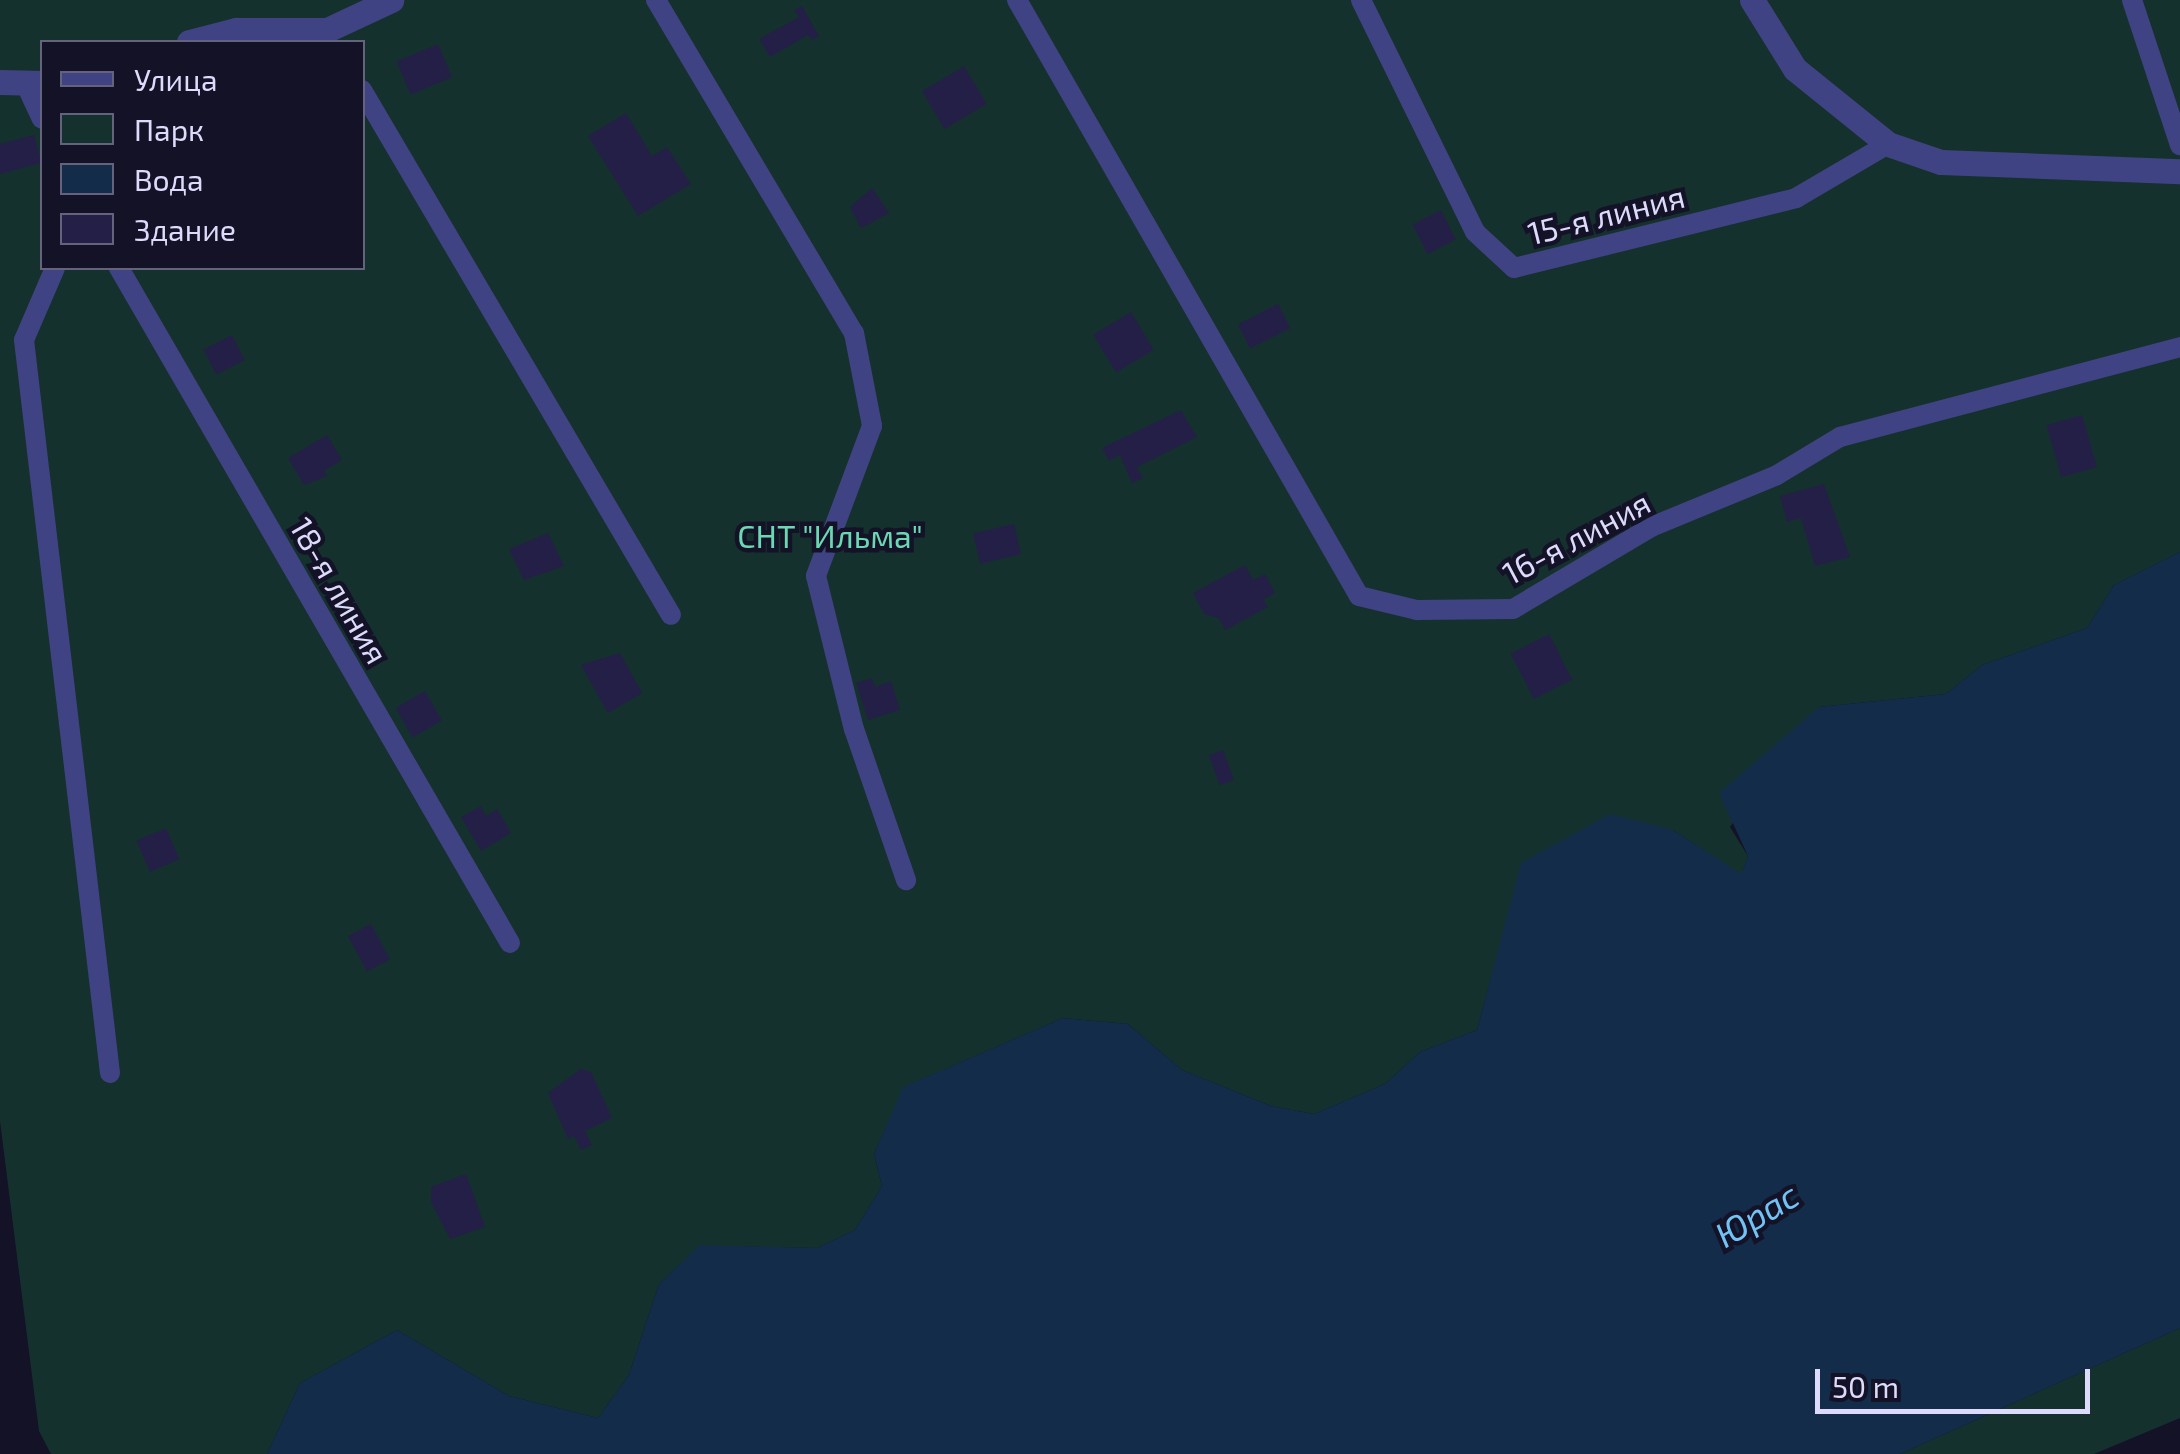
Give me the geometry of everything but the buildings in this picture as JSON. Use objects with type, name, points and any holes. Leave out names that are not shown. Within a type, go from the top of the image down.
[{"type":"street","points":[[198,40],[236,30],[331,36],[391,0]]},
{"type":"street","points":[[1752,0],[1796,69],[1888,144],[1941,162],[2180,171]]},
{"type":"street","points":[[0,82],[35,85]]},
{"type":"lane","points":[[656,0],[854,332],[872,426],[816,576],[854,729],[906,880]]},
{"type":"lane","name":"16-я линия","points":[[1017,0],[1359,596],[1417,610],[1513,609],[1651,527],[1777,475],[1840,437],[2180,347]]},
{"type":"lane","name":"15-я линия","points":[[1362,0],[1475,232],[1514,268],[1796,198],[1888,144]]},
{"type":"lane","points":[[2132,0],[2180,144]]},
{"type":"lane","points":[[365,95],[671,615]]},
{"type":"lane","points":[[54,270],[24,340],[110,1073]]},
{"type":"lane","name":"18-я линия","points":[[120,270],[510,943]]},
{"type":"green space","name":"СНТ \"Ильма\"","points":[[0,0],[2180,0],[2180,552],[2114,585],[2087,628],[1982,665],[1946,694],[1819,707],[1730,827],[1748,856],[1741,875],[1673,830],[1522,863],[1477,1030],[1420,1052],[1385,1084],[1314,1114],[1271,1106],[1182,1070],[1128,1024],[1063,1018],[904,1087],[874,1154],[882,1186],[855,1230],[817,1248],[700,1246],[659,1284],[629,1375],[598,1418],[509,1396],[397,1330],[300,1383],[267,1454],[51,1454],[39,1431],[0,1121]]},
{"type":"green space","points":[[2180,1328],[2180,1418],[2094,1454],[1900,1454]]},
{"type":"water","name":"Юрас","points":[[2180,552],[2180,1328],[1900,1454],[267,1454],[300,1383],[397,1330],[509,1396],[598,1418],[629,1375],[659,1284],[700,1245],[817,1248],[855,1230],[882,1186],[874,1154],[903,1087],[1063,1018],[1128,1024],[1182,1070],[1271,1106],[1314,1114],[1385,1084],[1420,1052],[1477,1030],[1521,863],[1610,814],[1673,830],[1741,874],[1748,856],[1719,793],[1819,707],[1946,694],[1982,665],[2087,628],[2114,585]]}]
